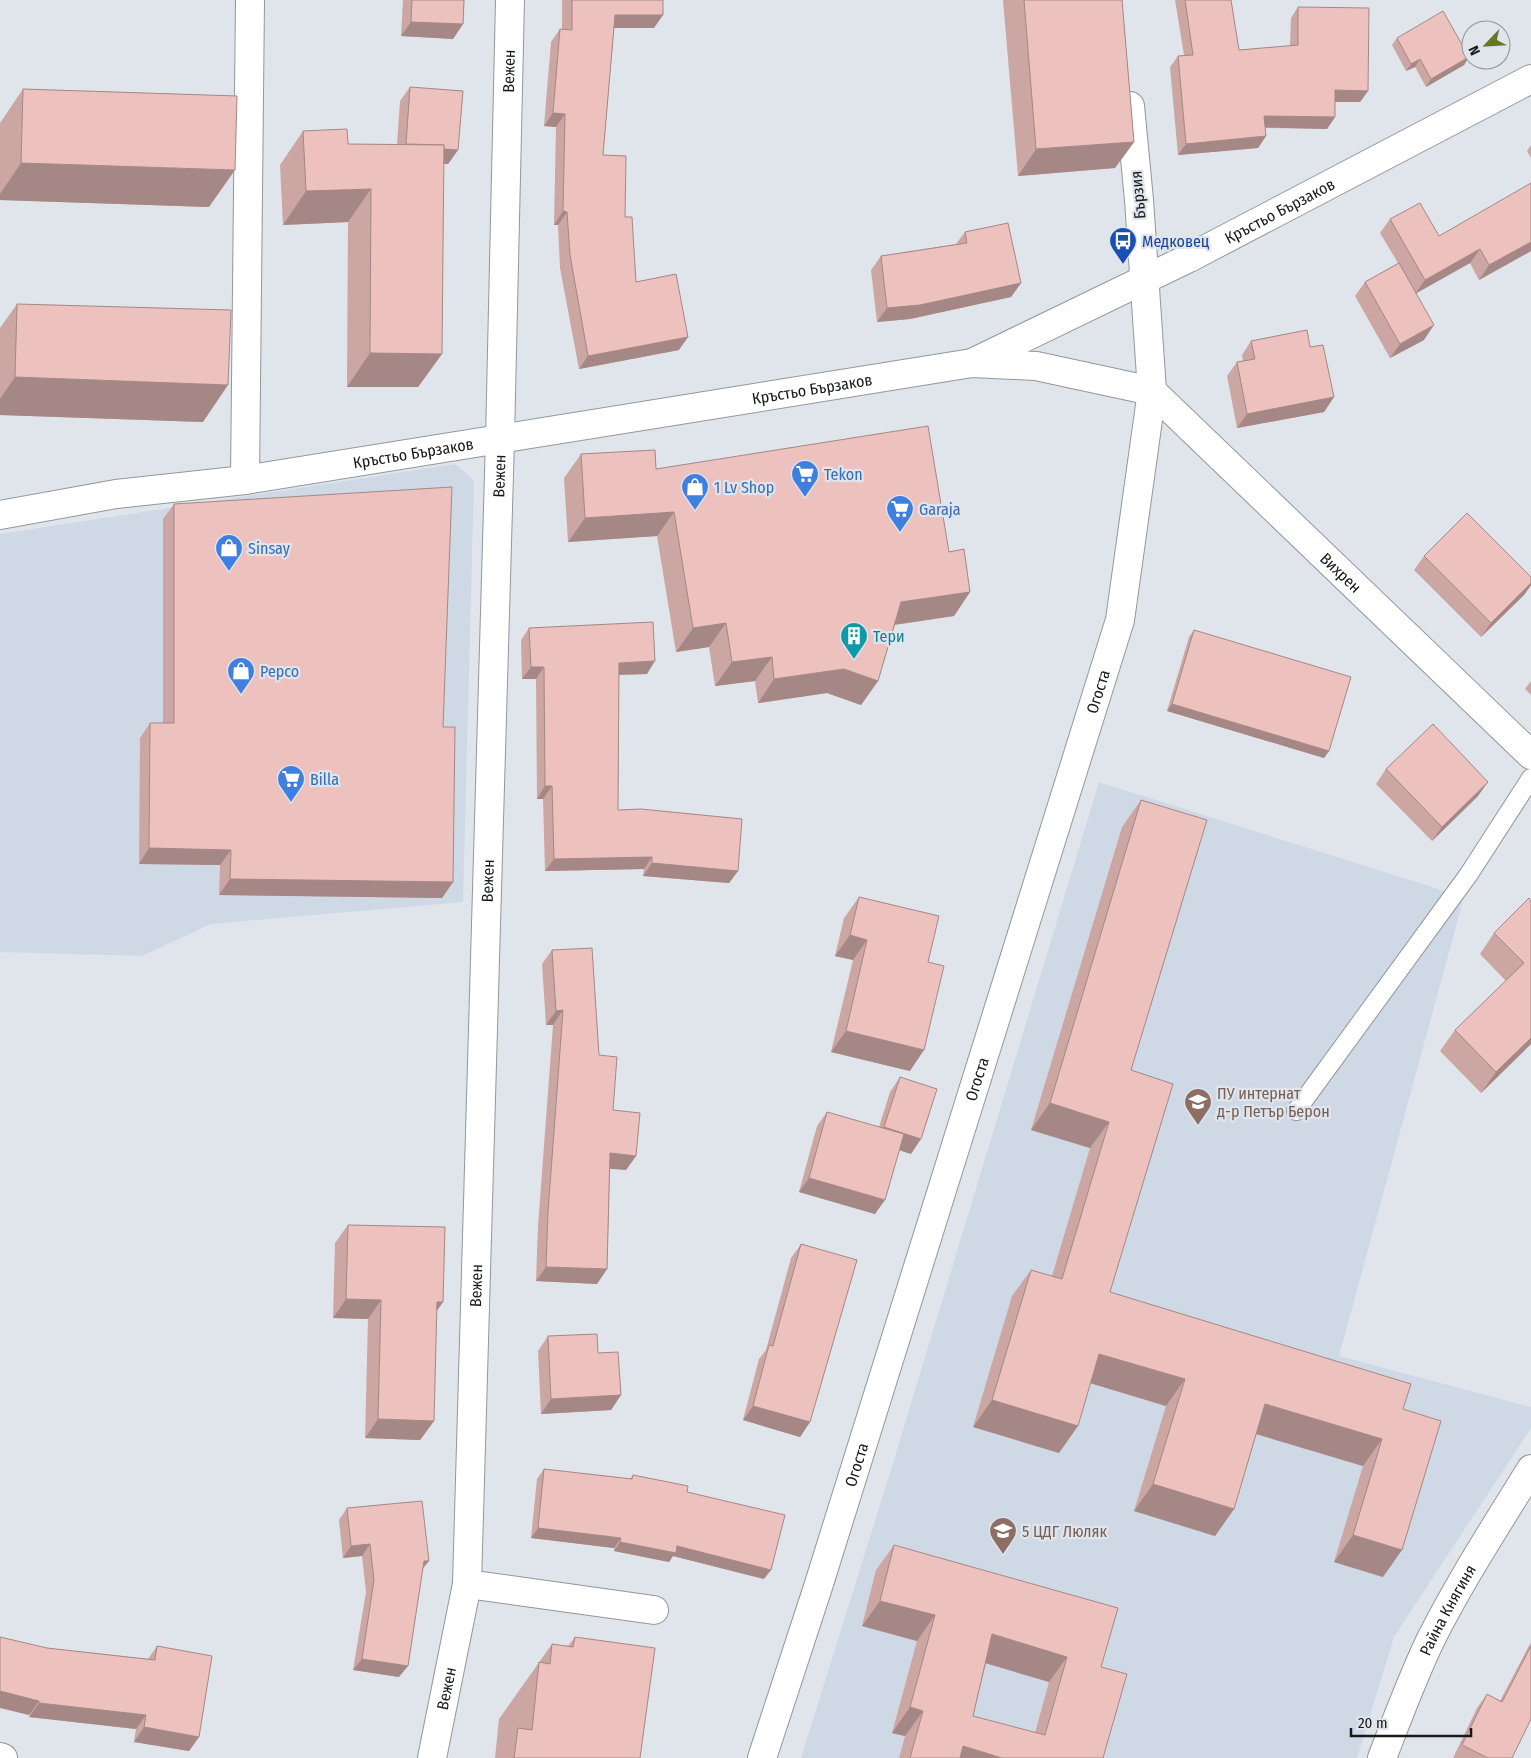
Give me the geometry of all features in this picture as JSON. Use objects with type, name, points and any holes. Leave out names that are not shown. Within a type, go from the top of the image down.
[{"type":"street","points":[[245,480],[250,0]]},
{"type":"street","name":"Вежен","points":[[432,1758],[467,1584],[500,439],[510,0]]},
{"type":"street","name":"Кръстьо Бързаков","points":[[972,363],[1144,280],[1531,78]]},
{"type":"street","name":"Бързия","points":[[1128,86],[1139,200],[1152,391]]},
{"type":"street","name":"Кръстьо Бързаков","points":[[0,514],[116,494],[245,480],[972,363],[1036,366],[1152,391]]},
{"type":"street","name":"Вихрен","points":[[1152,391],[1531,755]]},
{"type":"street","name":"Огоста","points":[[762,1758],[1120,620],[1152,391]]},
{"type":"street","name":"Райна Княгиня","points":[[1382,1758],[1401,1706],[1430,1641],[1465,1577],[1531,1469]]},
{"type":"street","points":[[467,1584],[654,1610]]},
{"type":"lane","points":[[1296,1111],[1470,874],[1531,778]]},
{"type":"shaded area","points":[[455,464],[474,480],[463,902],[211,924],[142,956],[0,952],[0,534]]},
{"type":"shaded area","name":"ПУ интернат д-р Петър Берон","points":[[1099,782],[1464,897],[1339,1356],[1531,1407],[1531,1428],[1394,1637],[1357,1758],[801,1758],[890,1473]]},
{"type":"building","points":[[412,0],[464,0],[463,24],[411,22]]},
{"type":"building","points":[[572,0],[663,0],[663,15],[615,15],[603,155],[626,156],[625,217],[632,217],[636,282],[676,274],[688,337],[588,356],[570,255],[567,212],[563,211],[565,114],[553,113],[560,29],[572,30]]},
{"type":"building","points":[[1024,0],[1122,0],[1134,142],[1036,149]]},
{"type":"building","points":[[1185,0],[1231,0],[1239,50],[1298,45],[1298,7],[1369,8],[1368,91],[1335,90],[1335,117],[1264,116],[1266,136],[1186,144],[1178,56],[1193,55]]},
{"type":"building","points":[[1443,11],[1461,43],[1461,62],[1431,79],[1420,59],[1411,64],[1397,38]]},
{"type":"building","points":[[410,87],[463,91],[458,150],[444,149],[444,145],[406,144]]},
{"type":"building","points":[[23,89],[237,96],[235,170],[21,163]]},
{"type":"building","points":[[347,129],[348,144],[444,145],[442,354],[370,353],[371,189],[306,191],[303,131]]},
{"type":"building","points":[[1531,183],[1531,242],[1489,265],[1480,249],[1425,280],[1390,219],[1420,203],[1439,236]]},
{"type":"building","points":[[1008,223],[1021,283],[920,305],[887,308],[881,256],[967,243],[965,232]]},
{"type":"building","points":[[1399,263],[1434,325],[1400,344],[1365,282]]},
{"type":"building","points":[[17,304],[231,310],[228,385],[15,377]]},
{"type":"building","points":[[1307,330],[1310,347],[1323,345],[1334,397],[1247,414],[1237,362],[1255,359],[1251,341]]},
{"type":"building","points":[[928,426],[949,552],[964,549],[970,592],[901,602],[878,681],[844,669],[774,679],[772,657],[732,662],[726,623],[693,628],[674,512],[585,518],[581,454],[655,450],[656,469]]},
{"type":"building","points":[[452,487],[443,727],[455,727],[453,882],[230,879],[231,850],[149,848],[150,723],[174,723],[174,504]]},
{"type":"building","points":[[1467,513],[1531,577],[1531,583],[1491,623],[1424,556]]},
{"type":"building","points":[[653,622],[655,661],[619,663],[618,810],[641,809],[742,819],[738,871],[652,863],[652,857],[554,859],[552,786],[545,786],[544,667],[531,667],[529,628]]},
{"type":"building","points":[[1194,630],[1351,677],[1329,751],[1172,704]]},
{"type":"building","points":[[1433,724],[1488,782],[1442,827],[1386,769]]},
{"type":"building","points":[[1141,800],[1207,820],[1131,1070],[1173,1084],[1110,1292],[1411,1384],[1403,1409],[1441,1421],[1402,1550],[1353,1535],[1382,1439],[1265,1404],[1234,1509],[1153,1484],[1185,1379],[1099,1354],[1078,1426],[992,1400],[1031,1270],[1062,1279],[1109,1122],[1050,1103]]},
{"type":"building","points":[[859,897],[939,916],[928,962],[944,966],[924,1050],[846,1031],[867,940],[850,935]]},
{"type":"building","points":[[1529,898],[1531,901],[1531,1038],[1496,1072],[1455,1030],[1524,963],[1494,933]]},
{"type":"building","points":[[592,948],[599,1055],[617,1057],[613,1110],[640,1113],[636,1156],[610,1153],[607,1269],[546,1267],[548,1212],[563,1010],[556,1011],[552,950]]},
{"type":"building","points":[[900,1077],[937,1089],[921,1139],[884,1127]]},
{"type":"building","points":[[827,1112],[904,1134],[885,1200],[809,1178]]},
{"type":"building","points":[[348,1225],[445,1227],[443,1302],[437,1302],[434,1421],[378,1419],[381,1300],[346,1299]]},
{"type":"building","points":[[801,1244],[857,1260],[810,1422],[753,1406],[769,1345],[773,1346]]},
{"type":"building","points":[[597,1334],[598,1353],[618,1352],[621,1395],[551,1399],[548,1336]]},
{"type":"building","points":[[544,1469],[632,1479],[633,1475],[688,1486],[687,1492],[785,1515],[771,1570],[677,1546],[676,1553],[620,1542],[621,1538],[538,1528]]},
{"type":"building","points":[[422,1501],[429,1561],[424,1561],[408,1666],[362,1659],[374,1580],[370,1544],[351,1546],[347,1508]]},
{"type":"building","points":[[894,1545],[1118,1608],[1101,1667],[1127,1674],[1103,1758],[1002,1758],[963,1746],[960,1758],[910,1758],[923,1711],[910,1707],[935,1615],[880,1601]],"holes":[[[992,1634],[1067,1657],[1045,1735],[973,1716]]]},
{"type":"building","points":[[0,1637],[47,1648],[155,1660],[157,1646],[212,1656],[199,1737],[144,1727],[146,1715],[39,1703],[39,1701],[0,1691]]},
{"type":"building","points":[[575,1637],[655,1648],[640,1758],[514,1758],[518,1728],[532,1730],[539,1662],[550,1664],[552,1644],[573,1647]]},
{"type":"building","points":[[1531,1646],[1531,1719],[1512,1758],[1488,1758],[1462,1745],[1487,1694],[1502,1702]]},
{"type":"place","name":"Медковец","points":[[1123,265]]},
{"type":"place","name":"Tekon","points":[[805,498]]},
{"type":"place","name":"1 Lv Shop","points":[[695,511]]},
{"type":"place","name":"Garaja","points":[[900,533]]},
{"type":"place","name":"Sinsay","points":[[229,572]]},
{"type":"place","name":"Тери","points":[[854,660]]},
{"type":"place","name":"Pepco","points":[[241,695]]},
{"type":"place","name":"Billa","points":[[291,803]]},
{"type":"place","name":"ПУ интернат д-р Петър Берон","points":[[1198,1126]]},
{"type":"place","name":"5 ЦДГ Люляк","points":[[1003,1555]]}]
